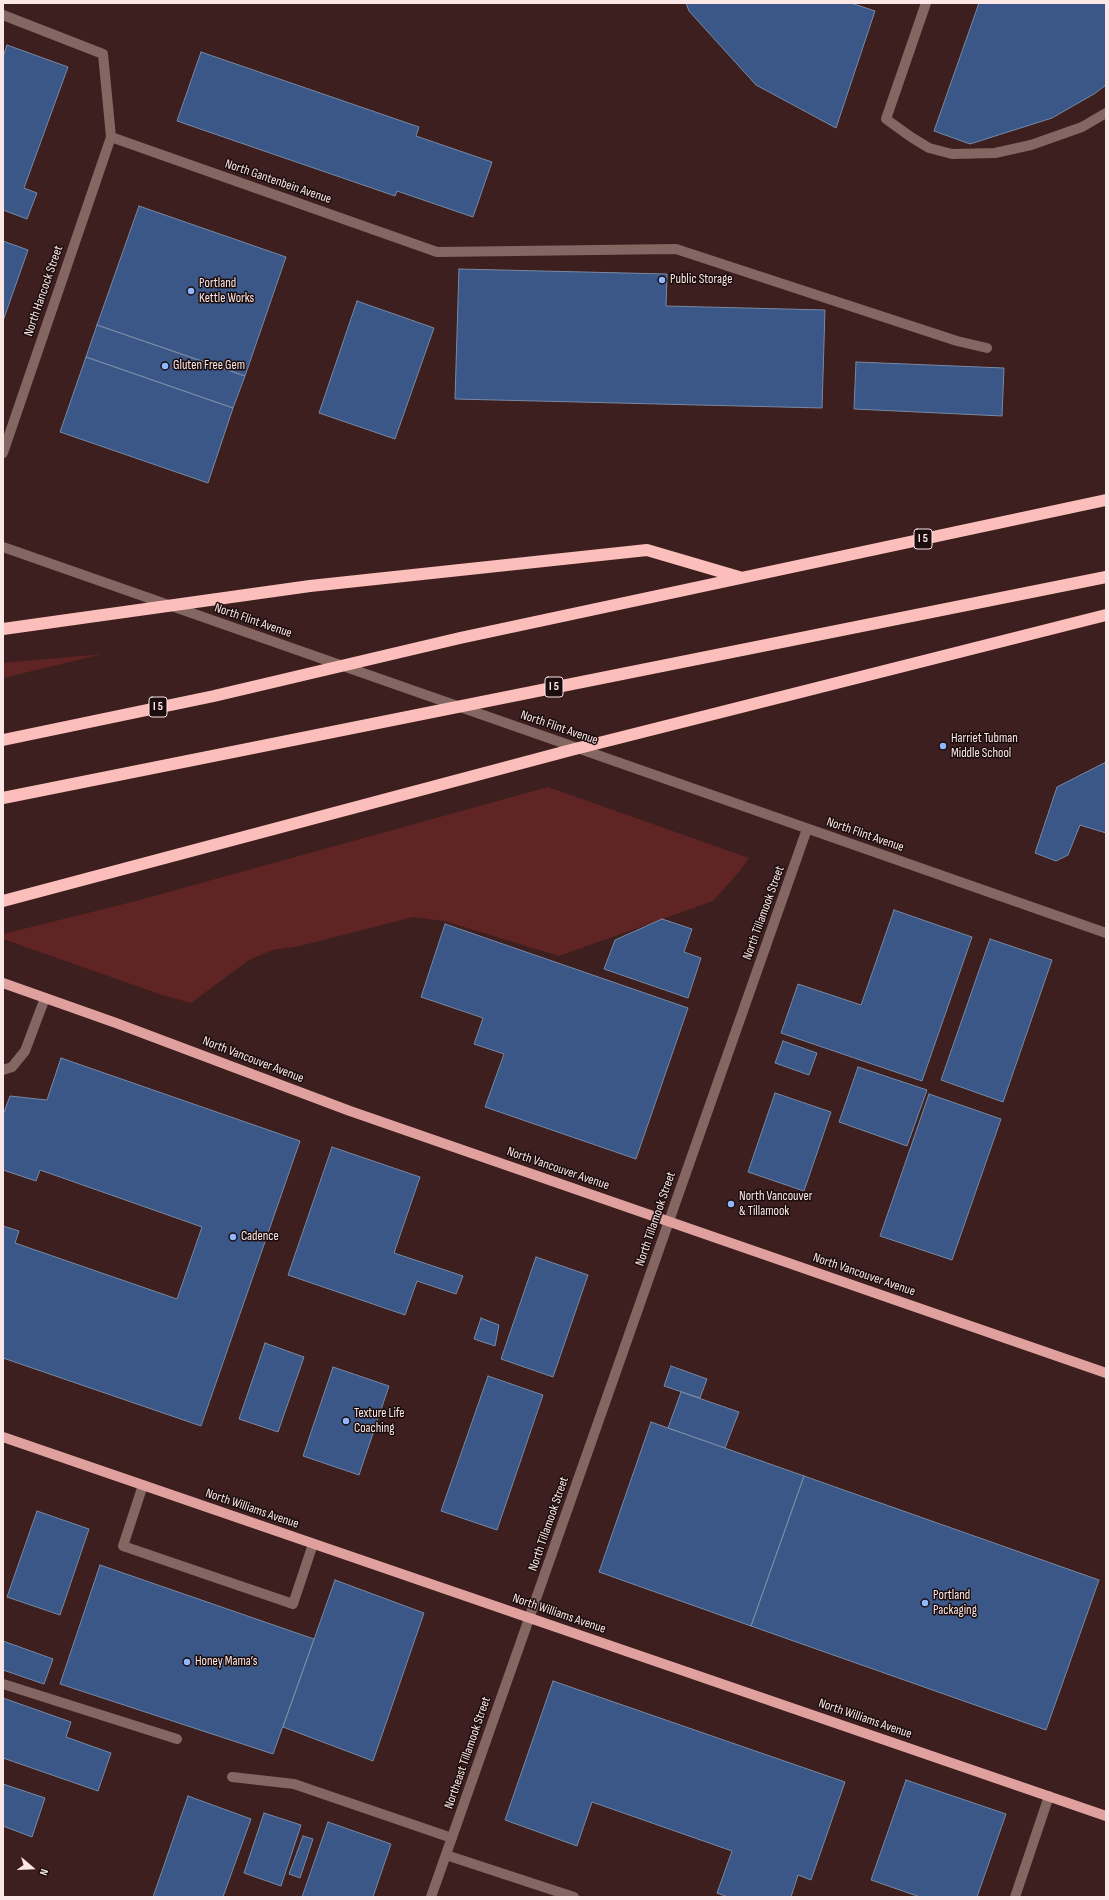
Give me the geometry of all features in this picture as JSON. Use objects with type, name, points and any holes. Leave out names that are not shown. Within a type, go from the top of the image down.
[{"type":"highway","name":"I 5","points":[[3,740],[214,696],[460,638],[740,577],[1106,500]]},
{"type":"highway","points":[[3,629],[310,586],[647,550],[740,577]]},
{"type":"highway","name":"I 5","points":[[3,798],[1106,577]]},
{"type":"highway","points":[[3,901],[571,750],[1106,615]]},
{"type":"main road","name":"North Vancouver Avenue","points":[[3,983],[350,1111],[1106,1373]]},
{"type":"main road","name":"North Williams Avenue","points":[[3,1437],[1106,1816]]},
{"type":"street","points":[[926,3],[886,119],[929,148],[952,154],[969,155],[995,153],[1031,145],[1082,126],[1106,113]]},
{"type":"street","points":[[3,15],[103,54],[111,137]]},
{"type":"street","name":"North Gantenbein Avenue","points":[[111,137],[437,252],[676,249],[957,341],[987,348]]},
{"type":"street","name":"North Hancock Street","points":[[3,453],[111,137]]},
{"type":"street","name":"North Flint Avenue","points":[[3,547],[1106,933]]},
{"type":"street","name":"North Tillamook Street","points":[[530,1618],[807,828]]},
{"type":"street","points":[[3,1070],[12,1067],[25,1051],[45,998]]},
{"type":"street","points":[[143,1485],[123,1546],[293,1604],[313,1544]]},
{"type":"street","name":"Northeast Tillamook Street","points":[[431,1897],[530,1618]]},
{"type":"street","points":[[3,1684],[177,1739]]},
{"type":"street","points":[[232,1777],[294,1784],[452,1838]]},
{"type":"street","points":[[1015,1897],[1049,1796]]},
{"type":"street","points":[[446,1855],[574,1897]]},
{"type":"shaded area","points":[[103,654],[3,678],[3,663]]},
{"type":"shaded area","points":[[548,787],[749,858],[739,872],[713,901],[559,956],[444,921],[413,917],[300,946],[273,950],[249,960],[191,1003],[162,995],[3,939],[3,934],[136,901]]},
{"type":"building","points":[[686,3],[851,3],[875,11],[836,128],[756,85],[689,11]]},
{"type":"building","points":[[979,3],[1106,3],[1106,85],[1094,94],[1052,118],[970,144],[934,131]]},
{"type":"building","points":[[7,45],[68,67],[24,188],[37,193],[27,219],[3,210],[3,57]]},
{"type":"building","points":[[201,52],[419,127],[416,136],[492,162],[473,217],[397,191],[395,196],[177,121]]},
{"type":"building","name":"Portland Kettle Works","points":[[139,206],[286,257],[245,376],[97,325]]},
{"type":"building","points":[[3,241],[28,250],[3,321]]},
{"type":"building","points":[[459,269],[667,274],[666,306],[825,310],[822,408],[455,399]]},
{"type":"building","points":[[357,301],[434,328],[395,439],[319,413]]},
{"type":"building","name":"Gluten Free Gem","points":[[97,325],[245,376],[233,408],[86,357]]},
{"type":"building","points":[[86,357],[233,408],[208,483],[60,432]]},
{"type":"building","points":[[856,362],[1004,368],[1002,416],[854,409]]},
{"type":"building","points":[[1106,762],[1106,833],[1080,825],[1068,855],[1056,861],[1035,853],[1057,787]]},
{"type":"building","points":[[894,910],[972,937],[922,1081],[781,1033],[798,984],[861,1005]]},
{"type":"building","points":[[662,919],[692,929],[684,952],[701,958],[688,998],[604,969],[615,940]]},
{"type":"building","points":[[445,924],[688,1008],[636,1159],[485,1107],[504,1054],[474,1044],[483,1018],[421,997]]},
{"type":"building","points":[[990,939],[1052,960],[1003,1102],[941,1080]]},
{"type":"building","points":[[783,1041],[817,1053],[809,1075],[775,1063]]},
{"type":"building","name":"Cadence","points":[[61,1058],[300,1141],[201,1426],[3,1358],[3,1226],[19,1231],[15,1243],[177,1299],[202,1227],[40,1170],[36,1181],[3,1170],[3,1115],[10,1096],[47,1100]]},
{"type":"building","points":[[858,1067],[927,1090],[907,1146],[839,1122]]},
{"type":"building","points":[[775,1093],[831,1112],[804,1191],[748,1172]]},
{"type":"building","points":[[929,1094],[1001,1119],[952,1260],[880,1236]]},
{"type":"building","points":[[332,1147],[420,1177],[394,1253],[463,1276],[456,1294],[417,1281],[405,1315],[288,1275]]},
{"type":"building","points":[[536,1257],[588,1275],[553,1377],[501,1359]]},
{"type":"building","points":[[481,1318],[499,1325],[495,1346],[474,1339]]},
{"type":"building","points":[[265,1343],[304,1357],[278,1432],[239,1419]]},
{"type":"building","points":[[671,1366],[707,1379],[700,1398],[664,1386]]},
{"type":"building","name":"Texture Life Coaching","points":[[333,1367],[389,1386],[359,1475],[303,1456]]},
{"type":"building","points":[[488,1376],[543,1395],[497,1530],[441,1511]]},
{"type":"building","points":[[681,1392],[739,1412],[725,1448],[668,1428]]},
{"type":"building","points":[[651,1422],[804,1476],[751,1626],[599,1572]]},
{"type":"building","name":"Portland Packaging","points":[[804,1476],[1099,1580],[1046,1730],[751,1626]]},
{"type":"building","points":[[37,1511],[89,1529],[60,1615],[7,1597]]},
{"type":"building","name":"Honey Mama’s","points":[[100,1565],[314,1639],[273,1754],[60,1684]]},
{"type":"building","points":[[335,1580],[424,1613],[373,1761],[283,1727]]},
{"type":"building","points":[[3,1641],[53,1659],[44,1684],[3,1670]]},
{"type":"building","points":[[553,1681],[845,1782],[811,1880],[798,1875],[791,1897],[728,1897],[717,1893],[732,1851],[592,1802],[577,1846],[505,1820]]},
{"type":"building","points":[[3,1698],[71,1722],[66,1737],[111,1753],[98,1791],[3,1758]]},
{"type":"building","points":[[906,1780],[1006,1814],[977,1897],[920,1897],[871,1880]]},
{"type":"building","points":[[3,1784],[45,1798],[32,1837],[3,1826]]},
{"type":"building","points":[[188,1796],[251,1819],[223,1897],[153,1897]]},
{"type":"building","points":[[264,1813],[301,1825],[281,1886],[244,1873]]},
{"type":"building","points":[[328,1822],[391,1844],[373,1897],[302,1897]]},
{"type":"building","points":[[303,1836],[313,1839],[300,1878],[289,1874]]},
{"type":"place","name":"Public Storage","points":[[662,280]]},
{"type":"place","name":"Portland Kettle Works","points":[[191,291]]},
{"type":"place","name":"Gluten Free Gem","points":[[165,366]]},
{"type":"place","name":"Harriet Tubman Middle School","points":[[943,746]]},
{"type":"place","name":"North Vancouver & Tillamook","points":[[731,1204]]},
{"type":"place","name":"Cadence","points":[[233,1237]]},
{"type":"place","name":"Texture Life Coaching","points":[[346,1421]]},
{"type":"place","name":"Portland Packaging","points":[[925,1603]]},
{"type":"place","name":"Honey Mama’s","points":[[187,1662]]}]
